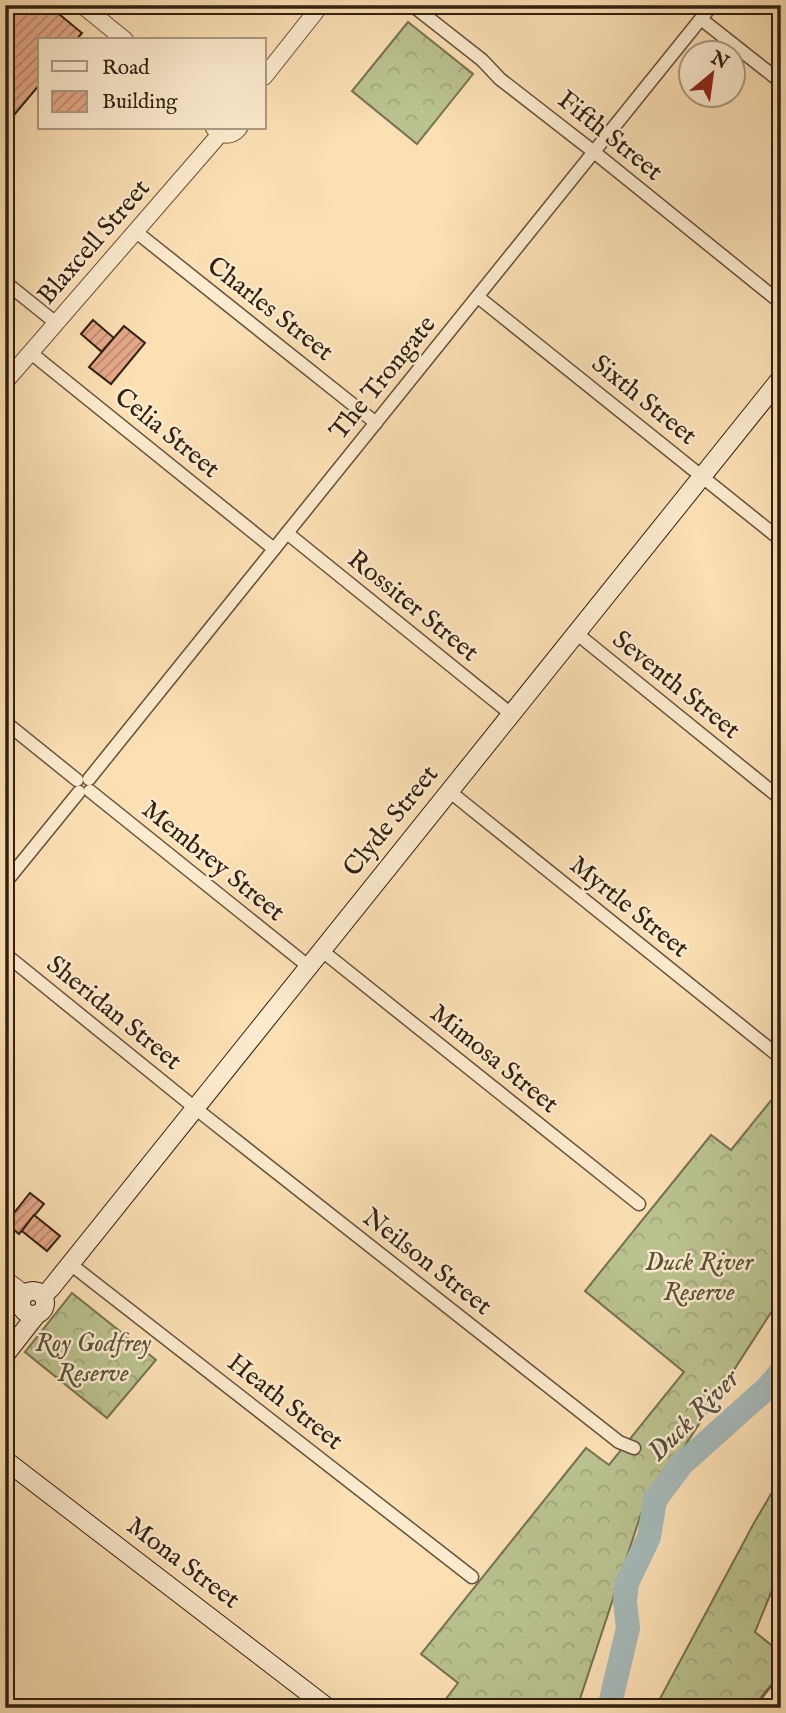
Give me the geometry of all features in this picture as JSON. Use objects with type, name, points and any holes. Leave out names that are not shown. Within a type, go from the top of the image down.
[{"type":"main road","name":"Clyde Street","points":[[5,1335],[32,1302],[51,1288],[781,378]]},
{"type":"main road","name":"Clyde Street","points":[[5,1355],[32,1302]]},
{"type":"main road","name":"Mona Street","points":[[5,1460],[328,1708]]},
{"type":"street","points":[[82,5],[123,38]]},
{"type":"street","points":[[266,74],[321,5]]},
{"type":"street","name":"Fifth Street","points":[[412,5],[482,60],[500,79],[781,303]]},
{"type":"street","name":"The Trongate","points":[[5,883],[712,5]]},
{"type":"street","points":[[701,19],[781,82]]},
{"type":"street","points":[[217,131],[232,134],[237,130]]},
{"type":"street","name":"Blaxcell Street","points":[[5,382],[135,232],[217,131]]},
{"type":"street","name":"Charles Street","points":[[135,232],[376,422]]},
{"type":"street","points":[[5,282],[56,323]]},
{"type":"street","name":"Sixth Street","points":[[478,297],[781,540]]},
{"type":"street","name":"Celia Street","points":[[31,352],[274,549]]},
{"type":"street","name":"Rossiter Street","points":[[287,533],[511,714]]},
{"type":"street","name":"Seventh Street","points":[[576,633],[779,795]]},
{"type":"street","name":"Membrey Street","points":[[5,722],[308,967]]},
{"type":"street","name":"Myrtle Street","points":[[449,791],[781,1058]]},
{"type":"street","name":"Mimosa Street","points":[[321,950],[639,1204]]},
{"type":"street","name":"Sheridan Street","points":[[5,954],[194,1108]]},
{"type":"street","name":"Neilson Street","points":[[194,1108],[619,1442],[634,1448]]},
{"type":"street","name":"Heath Street","points":[[69,1263],[472,1577]]},
{"type":"street","points":[[5,1279],[32,1302]]},
{"type":"street","points":[[763,1708],[781,1685]]},
{"type":"green space","points":[[408,22],[473,74],[417,144],[352,91]]},
{"type":"green space","name":"Duck River Reserve","points":[[781,1088],[781,1297],[641,1514],[577,1708],[439,1708],[458,1683],[421,1654],[586,1448],[609,1465],[684,1372],[585,1291],[711,1135],[731,1150]]},
{"type":"green space","name":"Roy Godfrey Reserve","points":[[72,1293],[156,1360],[107,1418],[25,1352]]},
{"type":"green space","points":[[781,1477],[781,1568],[755,1632],[781,1653],[781,1673],[752,1708],[655,1708],[754,1523]]},
{"type":"building","points":[[5,5],[48,5],[82,33],[78,38],[38,38],[38,86],[5,126]]},
{"type":"building","points":[[93,320],[114,338],[102,352],[81,334]]},
{"type":"building","points":[[124,326],[145,343],[111,384],[89,367]]},
{"type":"building","points":[[30,1193],[44,1204],[19,1234],[6,1223]]},
{"type":"building","points":[[34,1215],[60,1236],[47,1251],[22,1231]]},
{"type":"waterway","name":"Duck River","points":[[609,1708],[628,1628],[625,1601],[627,1583],[649,1537],[655,1500],[682,1464],[766,1389],[781,1372]]}]
